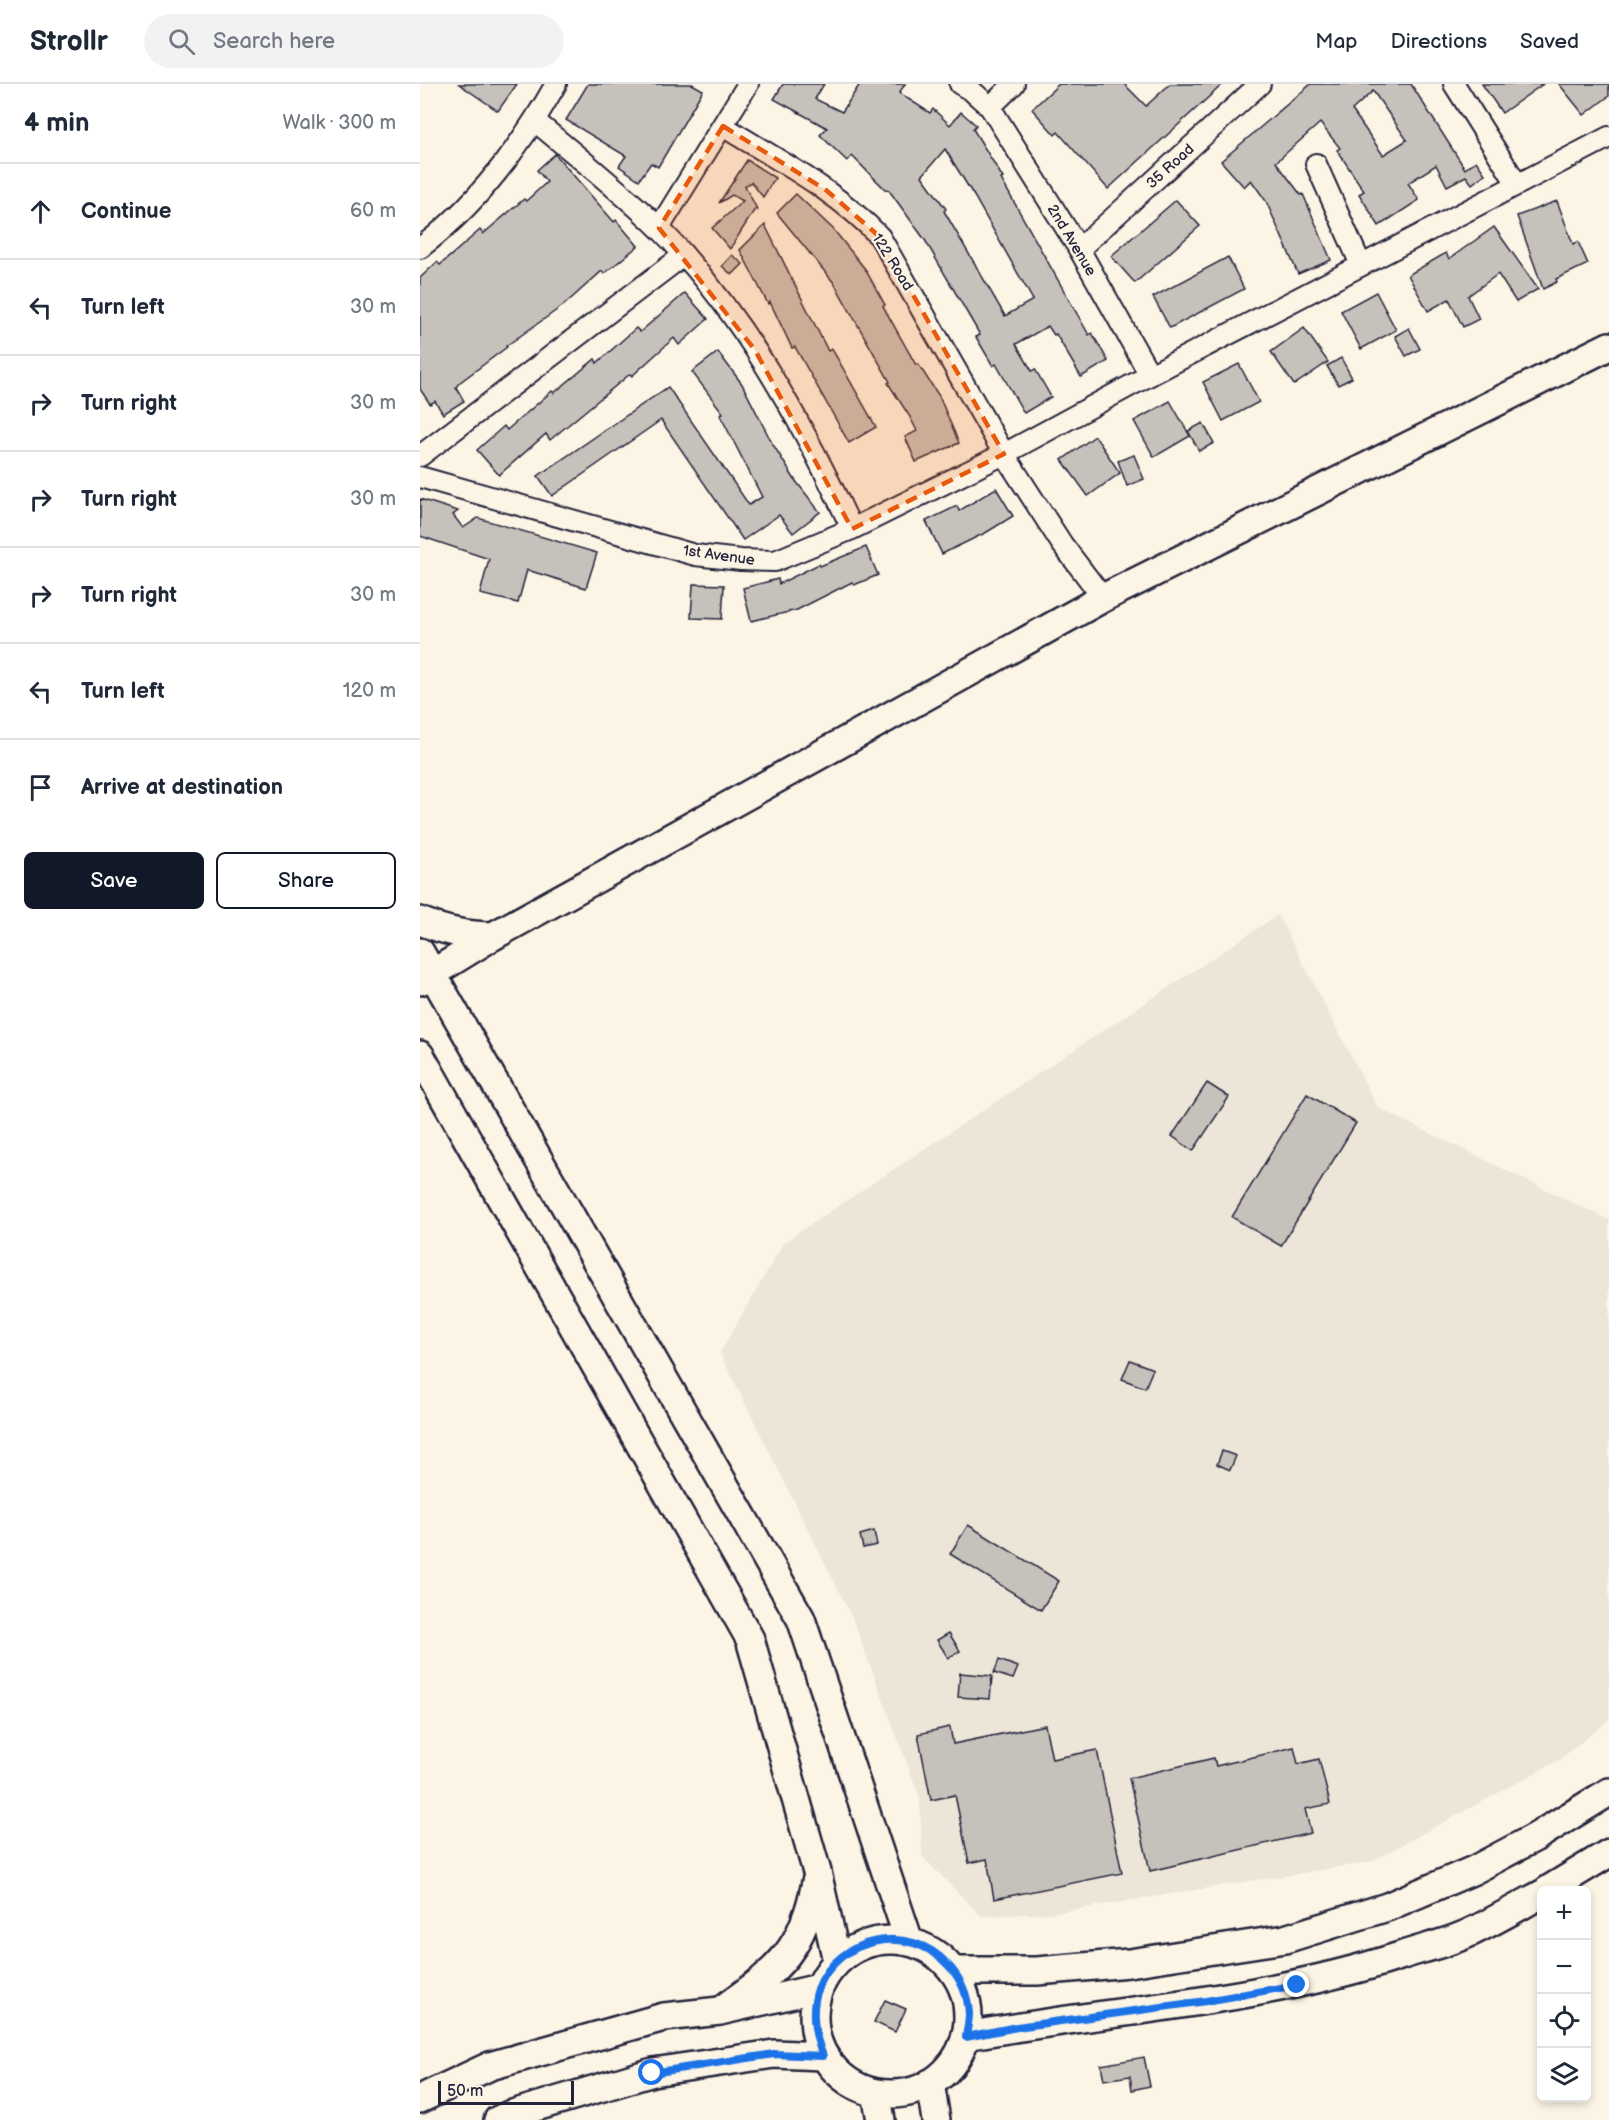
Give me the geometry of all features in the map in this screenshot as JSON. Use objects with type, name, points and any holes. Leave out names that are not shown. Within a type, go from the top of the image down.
[{"type":"street","points":[[420,248],[467,206],[507,161],[535,121],[556,84]]},
{"type":"street","points":[[659,228],[748,84]]},
{"type":"street","name":"2nd Avenue","points":[[960,84],[990,107],[1079,249],[1150,375]]},
{"type":"street","points":[[990,107],[1014,84]]},
{"type":"street","name":"35 Road","points":[[1079,249],[1260,84]]},
{"type":"street","points":[[1454,84],[1517,184]]},
{"type":"street","points":[[535,121],[659,228],[714,293],[755,350],[798,422],[852,529]]},
{"type":"street","name":"122 Road","points":[[723,126],[826,190],[859,214],[880,237],[1004,454],[1062,544],[1103,598]]},
{"type":"street","name":"1st Avenue","points":[[420,477],[696,555],[775,561],[852,529],[1004,454],[1150,375],[1609,137]]},
{"type":"street","points":[[1316,164],[1362,265]]},
{"type":"street","points":[[420,456],[684,255]]},
{"type":"street","points":[[909,1941],[801,1619],[484,1067],[424,969],[493,936],[1103,598],[1609,346]]},
{"type":"street","points":[[420,921],[446,932],[469,936],[493,936]]},
{"type":"street","points":[[420,1055],[750,1639],[817,1872],[837,1961]]},
{"type":"street","points":[[954,1971],[1037,1971],[1129,1963],[1285,1939],[1387,1907],[1474,1870],[1534,1838],[1609,1792]]},
{"type":"street","points":[[1555,1886],[1609,1853]]},
{"type":"street","points":[[720,2011],[765,1978],[789,1953],[811,1907],[817,1872]]},
{"type":"street","points":[[966,2037],[1017,2027],[1206,2001],[1297,1985],[1468,1934],[1537,1897]]},
{"type":"street","points":[[889,1939],[909,1941],[926,1947],[942,1958],[954,1971],[965,1991],[969,2014],[966,2037],[958,2055],[946,2071],[930,2084],[904,2093],[876,2093],[846,2080],[823,2056],[816,2040],[813,2023],[814,2005],[826,1974],[837,1961],[852,1950],[870,1942],[889,1939]]},
{"type":"street","points":[[420,2099],[490,2066],[664,2017],[720,2011],[819,1988]]},
{"type":"street","points":[[498,2120],[652,2073],[774,2054],[823,2056]]},
{"type":"street","points":[[930,2084],[936,2120]]},
{"type":"street","points":[[876,2093],[881,2120]]},
{"type":"highlighted area","points":[[723,126],[826,190],[880,237],[1004,454],[852,529],[755,350],[659,228]]},
{"type":"shaded area","points":[[1278,915],[1378,1108],[1609,1220],[1609,1720],[1559,1760],[1370,1862],[1052,1913],[981,1916],[922,1856],[920,1798],[852,1617],[720,1353],[784,1242]]},
{"type":"building","points":[[459,84],[517,84],[498,111]]},
{"type":"building","points":[[588,84],[692,84],[703,90],[658,167],[651,163],[639,180],[619,166],[626,156],[566,120]]},
{"type":"building","points":[[783,84],[824,84],[815,99],[842,112],[860,84],[905,84],[899,93],[930,113],[933,109],[950,125],[961,112],[976,125],[973,129],[1003,178],[1001,179],[1089,335],[1092,333],[1108,361],[1081,377],[1056,334],[1054,335],[1048,326],[1016,344],[1032,371],[1035,369],[1051,397],[1024,413],[996,364],[993,366],[976,337],[980,335],[925,240],[888,189],[886,190],[852,156],[847,161],[820,135],[827,128],[774,99]],"holes":[[[945,149],[1033,300],[1005,316],[944,211],[946,209],[922,176]]]},
{"type":"building","points":[[1059,84],[1124,84],[1146,106],[1170,84],[1223,84],[1108,189],[1058,132],[1055,135],[1032,109]]},
{"type":"building","points":[[1311,84],[1411,84],[1465,169],[1476,161],[1485,174],[1472,184],[1466,176],[1447,186],[1436,165],[1408,183],[1419,200],[1379,226],[1359,194],[1364,191],[1337,150],[1340,148],[1320,123],[1276,162],[1301,195],[1303,194],[1331,260],[1298,274],[1266,201],[1251,180],[1244,187],[1221,161]],"holes":[[[1373,91],[1407,140],[1383,155],[1352,110]]]},
{"type":"building","points":[[1482,84],[1543,84],[1502,113]]},
{"type":"building","points":[[1559,84],[1609,84],[1609,96],[1584,115]]},
{"type":"building","points":[[555,154],[638,246],[604,274],[602,271],[564,305],[459,383],[456,387],[464,401],[443,414],[435,401],[430,404],[420,389],[420,278],[437,262],[440,265],[480,230],[483,234],[547,182],[537,170]]},
{"type":"building","points":[[747,160],[775,178],[763,197],[751,182],[745,186],[758,211],[755,209],[730,249],[712,228],[743,201],[732,195],[719,203]]},
{"type":"building","points":[[796,194],[833,229],[865,269],[916,365],[918,364],[939,396],[959,443],[916,462],[905,437],[917,431],[910,417],[888,383],[890,382],[834,283],[777,213]]},
{"type":"building","points":[[1176,200],[1200,226],[1135,283],[1111,256]]},
{"type":"building","points":[[1557,201],[1573,244],[1578,242],[1588,264],[1556,279],[1557,282],[1543,289],[1517,216]]},
{"type":"building","points":[[765,225],[828,351],[832,349],[876,427],[849,443],[795,347],[792,348],[770,302],[768,304],[740,250]]},
{"type":"building","points":[[1494,227],[1538,289],[1516,302],[1498,274],[1468,296],[1479,319],[1463,327],[1449,299],[1428,311],[1408,275],[1446,253],[1449,259]]},
{"type":"building","points":[[732,255],[743,264],[732,275],[722,266]]},
{"type":"building","points":[[1228,257],[1244,289],[1170,328],[1153,297]]},
{"type":"building","points":[[1376,292],[1396,330],[1361,349],[1341,311]]},
{"type":"building","points":[[685,293],[708,319],[679,345],[674,338],[632,376],[630,374],[550,440],[546,434],[499,475],[477,450],[504,426],[507,430],[552,391],[554,393],[595,359],[597,363],[636,328],[640,332]]},
{"type":"building","points":[[1304,328],[1328,362],[1294,385],[1271,352]]},
{"type":"building","points":[[1409,328],[1420,349],[1406,356],[1395,336]]},
{"type":"building","points":[[718,352],[742,384],[772,443],[795,480],[820,512],[793,533],[779,515],[743,540],[661,420],[552,496],[538,476],[668,387],[749,505],[762,497],[720,415],[723,413],[692,372]]},
{"type":"building","points":[[1341,358],[1352,378],[1338,385],[1327,366]]},
{"type":"building","points":[[1239,364],[1259,402],[1223,421],[1203,382]]},
{"type":"building","points":[[1170,401],[1190,436],[1154,457],[1134,421]]},
{"type":"building","points":[[1203,423],[1214,443],[1199,451],[1188,431]]},
{"type":"building","points":[[1095,436],[1120,473],[1088,496],[1062,460]]},
{"type":"building","points":[[1134,455],[1144,479],[1127,486],[1118,461]]},
{"type":"building","points":[[996,488],[1013,516],[987,532],[942,554],[926,521],[957,506],[959,511]]},
{"type":"building","points":[[420,499],[458,511],[453,515],[463,528],[478,518],[597,553],[586,588],[527,570],[518,603],[480,594],[489,559],[420,536]]},
{"type":"building","points":[[866,547],[878,575],[854,585],[852,582],[797,610],[751,621],[743,588],[778,579],[779,584],[819,564],[820,566]]},
{"type":"building","points":[[693,584],[724,585],[722,619],[691,618]]},
{"type":"building","points":[[1207,1083],[1229,1097],[1193,1151],[1172,1136]]},
{"type":"building","points":[[1307,1094],[1356,1123],[1281,1246],[1232,1217]]},
{"type":"building","points":[[1130,1360],[1153,1369],[1145,1388],[1122,1379]]},
{"type":"building","points":[[1222,1451],[1236,1456],[1230,1470],[1217,1464]]},
{"type":"building","points":[[968,1525],[1059,1581],[1041,1610],[950,1554]]},
{"type":"building","points":[[874,1531],[877,1545],[863,1548],[860,1535]]},
{"type":"building","points":[[949,1633],[960,1651],[948,1658],[937,1640]]},
{"type":"building","points":[[999,1660],[1018,1667],[1013,1679],[994,1673]]},
{"type":"building","points":[[960,1673],[992,1676],[990,1699],[958,1697]]},
{"type":"building","points":[[1045,1725],[1052,1759],[1097,1750],[1122,1873],[994,1899],[987,1859],[969,1863],[955,1795],[931,1800],[918,1734],[950,1727],[953,1744]]},
{"type":"building","points":[[1294,1747],[1298,1764],[1319,1759],[1330,1804],[1305,1809],[1311,1833],[1150,1871],[1129,1778],[1214,1758],[1216,1766]]},
{"type":"building","points":[[885,2000],[906,2009],[895,2032],[874,2022]]},
{"type":"building","points":[[1144,2057],[1150,2086],[1132,2090],[1130,2076],[1104,2080],[1101,2065]]},
{"type":"route","points":[[652,2073],[774,2054],[823,2056],[816,2040],[813,2023],[814,2005],[826,1974],[837,1961],[852,1950],[870,1942],[889,1939],[909,1941],[926,1947],[942,1958],[954,1971],[965,1991],[969,2014],[966,2037],[1017,2027],[1206,2001],[1297,1985]]}]
